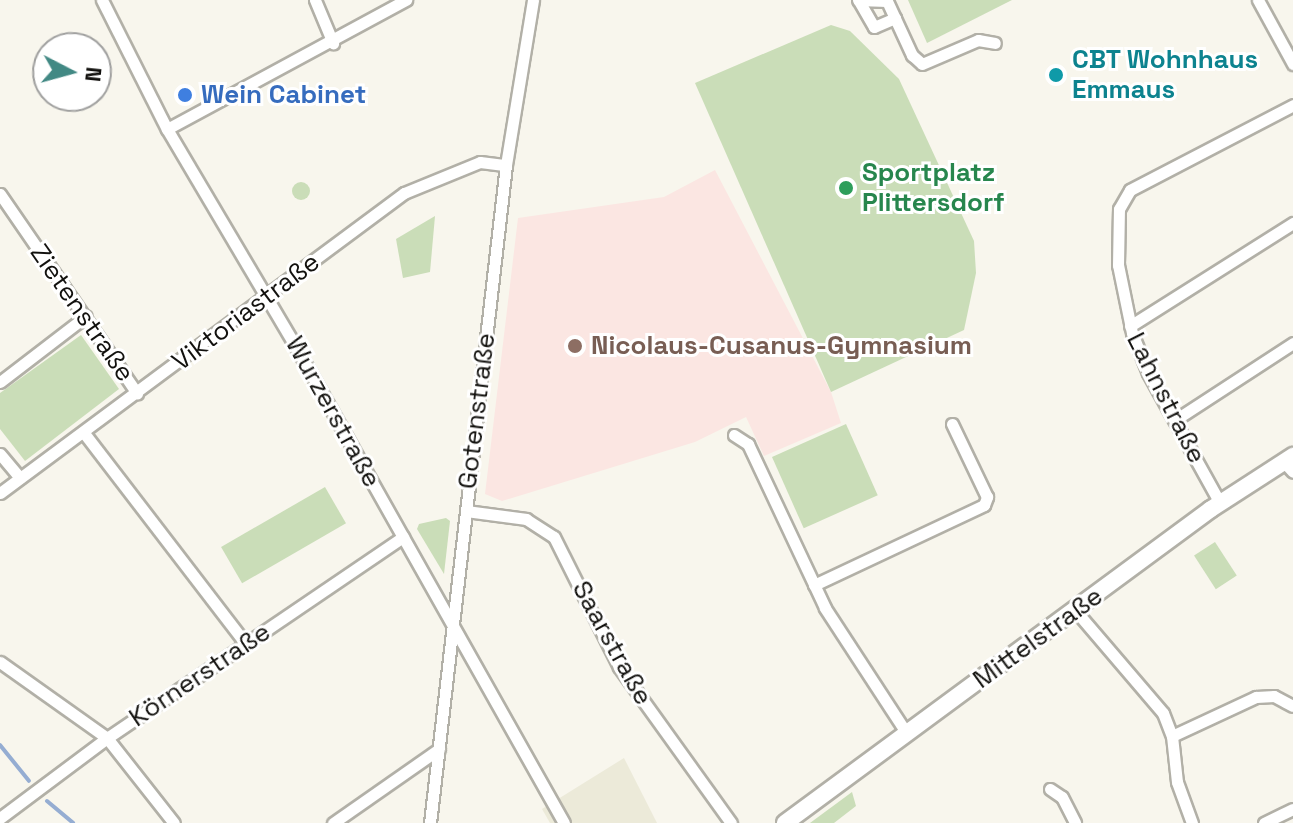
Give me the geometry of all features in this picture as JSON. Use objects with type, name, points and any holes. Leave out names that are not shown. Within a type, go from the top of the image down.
[{"type":"main road","name":"Mittelstraße","points":[[785,823],[1220,503],[1290,463]]},
{"type":"street","name":"Wurzerstraße","points":[[102,0],[167,129],[267,296],[564,823]]},
{"type":"street","points":[[315,0],[333,43]]},
{"type":"street","points":[[167,129],[333,43],[406,0]]},
{"type":"street","name":"Gotenstraße","points":[[430,823],[506,165],[533,0]]},
{"type":"street","points":[[859,0],[887,1],[914,59],[922,64],[978,40],[995,43]]},
{"type":"street","points":[[859,0],[874,27],[895,18]]},
{"type":"street","points":[[1258,0],[1293,64]]},
{"type":"street","name":"Lahnstraße","points":[[1220,503],[1175,420],[1130,326],[1117,252],[1125,194],[1293,105]]},
{"type":"street","name":"Viktoriastraße","points":[[0,493],[404,193],[480,162],[506,165]]},
{"type":"street","name":"Zietenstraße","points":[[0,194],[137,393]]},
{"type":"street","points":[[1130,326],[1293,223]]},
{"type":"street","points":[[0,382],[86,316]]},
{"type":"street","points":[[1175,420],[1293,343]]},
{"type":"street","points":[[814,585],[984,505],[987,497],[952,424]]},
{"type":"street","points":[[84,433],[245,643]]},
{"type":"street","points":[[734,435],[748,444],[814,585],[907,734]]},
{"type":"street","points":[[0,454],[20,478]]},
{"type":"street","name":"Saarstraße","points":[[466,511],[526,519],[554,537],[631,686],[731,823]]},
{"type":"street","name":"Körnerstraße","points":[[0,818],[107,738],[403,537]]},
{"type":"street","points":[[1075,610],[1163,713],[1172,736],[1177,782],[1192,823]]},
{"type":"street","points":[[0,662],[107,738],[174,823]]},
{"type":"street","points":[[1172,736],[1256,697],[1274,696],[1293,706]]},
{"type":"street","points":[[333,823],[439,749]]},
{"type":"street","points":[[1050,789],[1062,797],[1075,823]]},
{"type":"street","points":[[1264,823],[1293,809]]},
{"type":"shaded area","points":[[715,170],[831,392],[841,423],[764,456],[746,417],[695,442],[502,501],[485,494],[518,218],[664,197]]},
{"type":"shaded area","points":[[624,758],[657,823],[550,823],[542,809]]},
{"type":"green space","points":[[908,0],[1012,0],[927,43]]},
{"type":"green space","name":"Sportplatz Plittersdorf","points":[[831,25],[850,31],[899,79],[974,241],[976,273],[964,330],[831,392],[695,83]]},
{"type":"green space","points":[[301,182],[310,191],[301,200],[292,191]]},
{"type":"green space","points":[[435,216],[430,272],[403,278],[396,239]]},
{"type":"green space","points":[[81,335],[119,389],[25,461],[0,429],[0,393]]},
{"type":"green space","points":[[846,424],[878,495],[804,528],[772,457]]},
{"type":"green space","points":[[325,487],[346,523],[242,583],[221,547]]},
{"type":"green space","points":[[446,518],[450,521],[444,574],[417,529],[419,524]]},
{"type":"green space","points":[[1215,542],[1237,576],[1216,589],[1194,556]]},
{"type":"green space","points":[[852,792],[856,806],[834,823],[810,823]]},
{"type":"waterway","points":[[0,745],[29,781]]},
{"type":"waterway","points":[[47,801],[73,823]]},
{"type":"place","name":"CBT Wohnhaus Emmaus","points":[[1056,75]]},
{"type":"place","name":"Wein Cabinet","points":[[185,95]]},
{"type":"place","name":"Sportplatz Plittersdorf","points":[[846,188]]},
{"type":"place","name":"Nicolaus-Cusanus-Gymnasium","points":[[575,346]]}]
